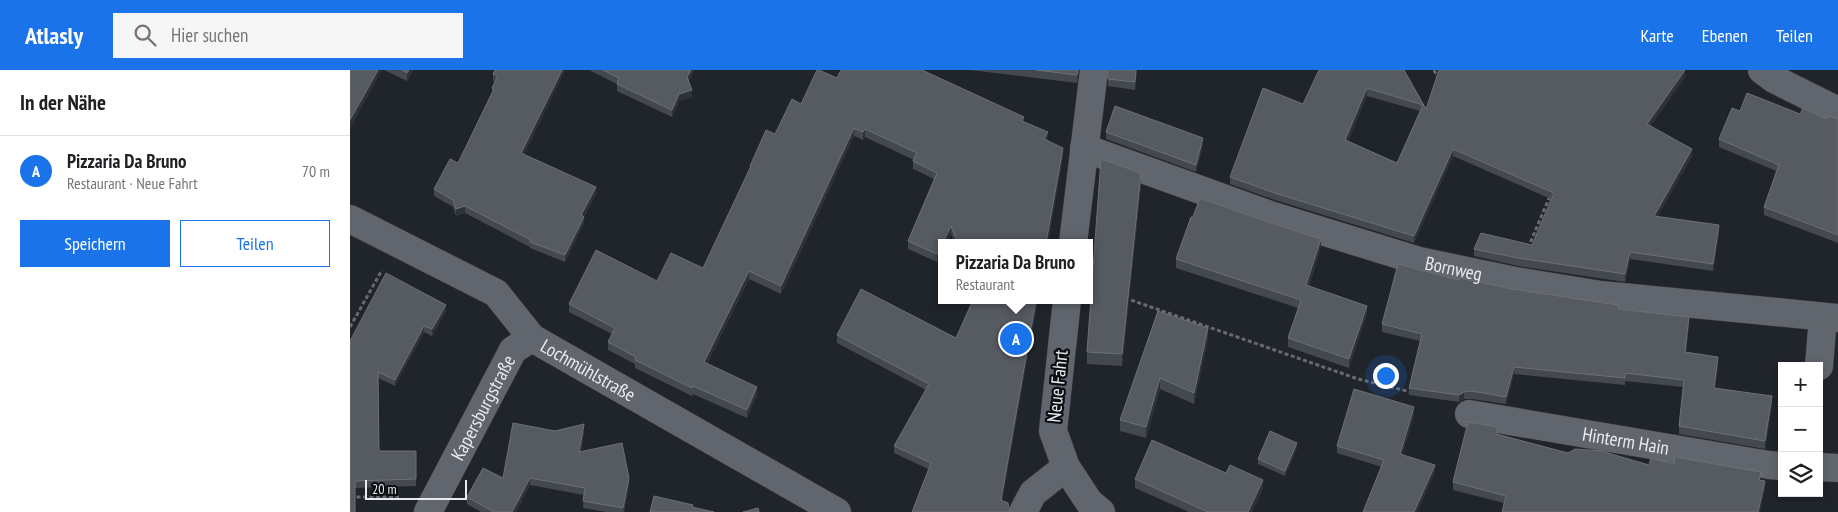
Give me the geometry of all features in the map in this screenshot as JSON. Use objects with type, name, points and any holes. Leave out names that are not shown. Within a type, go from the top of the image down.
[{"type":"street","points":[[1073,239],[1094,70]]},
{"type":"street","points":[[1762,70],[1774,79],[1838,110]]},
{"type":"street","name":"Bornweg","points":[[1084,148],[1273,216],[1419,261],[1515,281],[1601,295],[1831,318]]},
{"type":"street","name":"Lochmühlstraße","points":[[350,219],[496,293],[532,338],[837,512]]},
{"type":"street","name":"Neue Fahrt","points":[[1066,304],[1052,431],[1066,467],[1089,502],[1101,512]]},
{"type":"street","points":[[1820,362],[1831,318]]},
{"type":"street","name":"Kapersburgstraße","points":[[430,509],[513,350],[532,338]]},
{"type":"street","name":"Hinterm Hain","points":[[1469,414],[1778,466]]},
{"type":"street","points":[[1023,512],[1033,493],[1066,467]]},
{"type":"street","points":[[1823,467],[1838,468]]},
{"type":"path","points":[[1434,70],[1439,80]]},
{"type":"path","points":[[1515,281],[1552,192]]},
{"type":"path","points":[[350,327],[398,244]]},
{"type":"path","points":[[1118,296],[1358,379],[1420,394]]},
{"type":"path","points":[[350,497],[408,497],[430,509]]},
{"type":"building","points":[[350,70],[378,70],[350,120]]},
{"type":"building","points":[[495,70],[562,70],[521,153],[596,187],[581,215],[584,217],[565,255],[530,242],[531,240],[465,206],[456,209],[453,200],[434,189],[450,159],[458,163],[494,89],[492,88],[498,76],[493,74]]},
{"type":"building","points":[[603,70],[691,70],[687,77],[692,90],[679,94],[672,110],[617,84],[619,78]]},
{"type":"building","points":[[817,70],[837,78],[841,70],[922,70],[1024,117],[1022,121],[1048,132],[1044,139],[1063,148],[1047,239],[956,239],[951,226],[944,239],[938,239],[937,254],[908,241],[937,173],[913,161],[917,153],[865,129],[863,132],[854,128],[781,286],[749,271],[704,362],[757,387],[747,410],[693,386],[692,388],[635,360],[636,357],[608,342],[615,328],[569,304],[596,250],[657,281],[671,253],[703,268],[766,130],[775,134],[792,99],[801,104]]},
{"type":"building","points":[[1036,70],[1078,70],[1077,75]]},
{"type":"building","points":[[1108,70],[1136,70],[1135,82],[1108,79]]},
{"type":"building","points":[[1319,70],[1404,70],[1426,109],[1439,70],[1685,70],[1647,124],[1692,149],[1654,216],[1719,225],[1713,264],[1630,252],[1625,274],[1518,258],[1474,249],[1481,233],[1532,245],[1554,193],[1453,149],[1414,236],[1278,194],[1230,177],[1263,88],[1303,104]],"holes":[[[1367,88],[1423,105],[1397,163],[1345,140]]]},
{"type":"building","points":[[1747,93],[1800,114],[1803,108],[1827,119],[1829,116],[1838,119],[1838,235],[1764,207],[1779,165],[1719,139],[1732,108],[1740,111]]},
{"type":"building","points":[[1115,106],[1203,138],[1196,165],[1106,132]]},
{"type":"building","points":[[1101,159],[1141,173],[1122,354],[1087,352],[1090,304],[1093,304],[1093,269]]},
{"type":"building","points":[[1200,198],[1321,239],[1306,285],[1367,306],[1349,359],[1288,338],[1301,300],[1176,259]]},
{"type":"building","points":[[1398,264],[1459,280],[1460,278],[1512,289],[1618,305],[1618,309],[1689,317],[1685,352],[1718,357],[1714,388],[1772,396],[1765,441],[1679,426],[1684,380],[1625,373],[1625,378],[1514,367],[1506,397],[1472,391],[1459,395],[1409,388],[1422,334],[1382,324]]},
{"type":"building","points":[[386,273],[446,305],[432,329],[424,326],[395,380],[378,372],[379,451],[416,451],[416,479],[355,481],[355,512],[350,512],[350,341]]},
{"type":"building","points":[[861,289],[956,338],[971,304],[1035,304],[1001,500],[1008,503],[1010,512],[912,512],[931,463],[894,446],[929,384],[837,335]]},
{"type":"building","points":[[1158,311],[1208,328],[1194,393],[1160,378],[1146,427],[1120,420]]},
{"type":"building","points":[[1354,389],[1414,407],[1400,454],[1435,465],[1414,512],[1363,512],[1384,460],[1337,446]]},
{"type":"building","points":[[1468,422],[1498,427],[1496,434],[1568,453],[1575,449],[1601,451],[1649,465],[1651,458],[1674,464],[1675,457],[1761,472],[1759,480],[1765,481],[1758,512],[1502,512],[1506,496],[1453,482]]},
{"type":"building","points":[[513,423],[555,431],[584,424],[579,452],[622,443],[629,478],[623,508],[583,501],[585,488],[530,478],[512,512],[494,512],[467,497],[483,468],[503,478]]},
{"type":"building","points":[[1270,431],[1297,443],[1285,471],[1258,459]]},
{"type":"building","points":[[1152,440],[1226,473],[1230,465],[1263,480],[1248,512],[1208,512],[1135,479]]},
{"type":"building","points":[[654,496],[693,505],[692,507],[714,512],[650,512]]},
{"type":"building","points":[[758,508],[759,512],[743,512]]},
{"type":"place","name":"Pizzaria Da Bruno","points":[[1016,339]]}]
